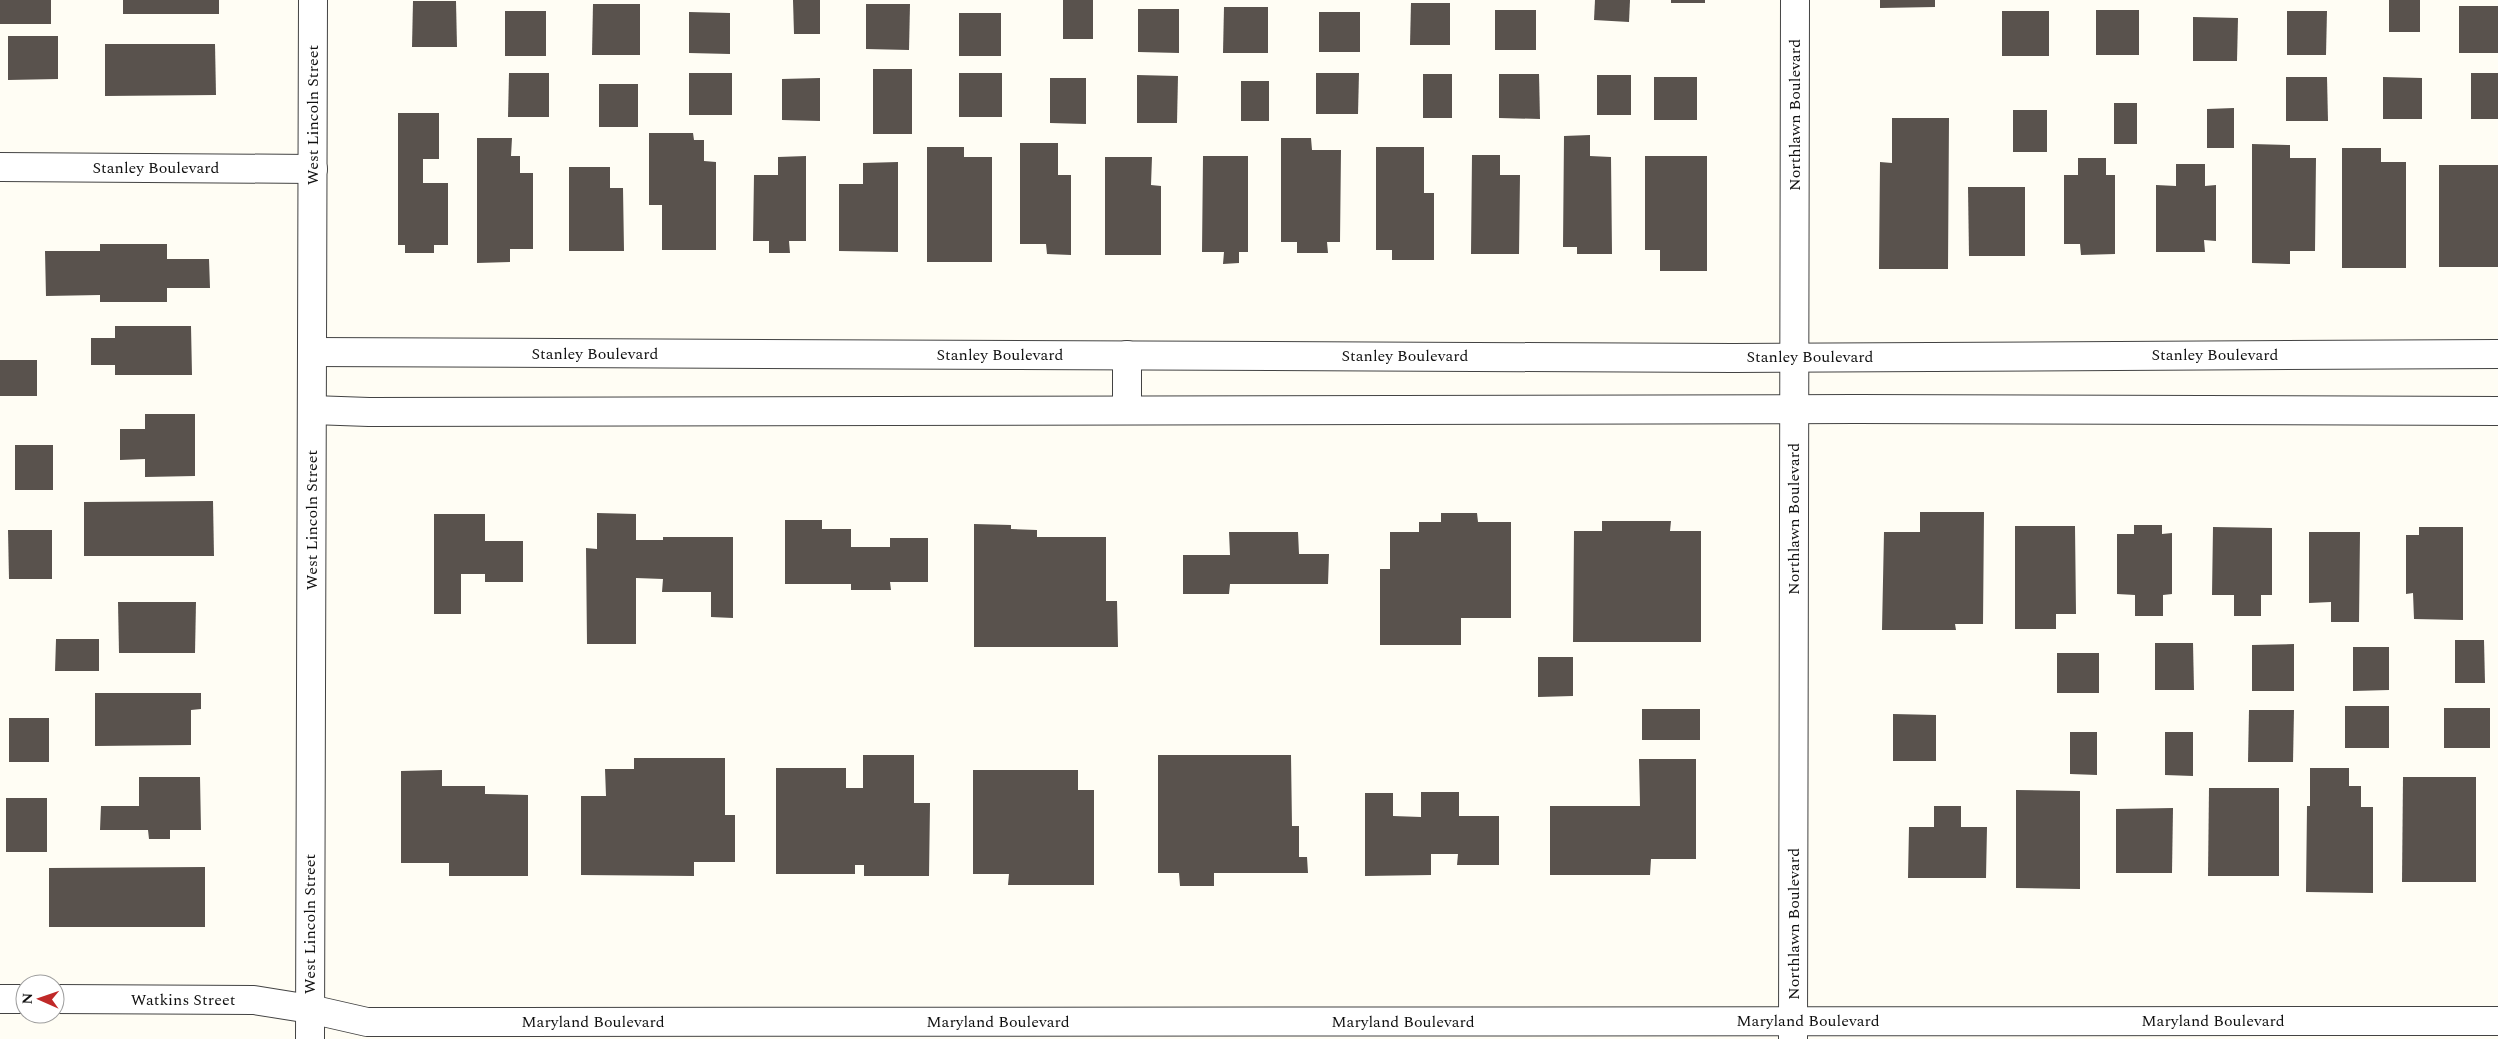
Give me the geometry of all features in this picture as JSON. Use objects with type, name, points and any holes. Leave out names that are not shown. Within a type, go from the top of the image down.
[{"type":"street","name":"West Lincoln Street","points":[[310,1039],[313,0]]},
{"type":"street","name":"Northlawn Boulevard","points":[[1793,1030],[1795,0]]},
{"type":"street","name":"Stanley Boulevard","points":[[0,168],[313,170]]},
{"type":"street","name":"Stanley Boulevard","points":[[312,352],[1794,357],[2498,354]]},
{"type":"street","points":[[1127,355],[1127,410]]},
{"type":"street","points":[[312,410],[369,412],[1127,410],[2498,411]]},
{"type":"street","points":[[0,999],[15,999]]},
{"type":"street","name":"Watkins Street","points":[[65,999],[254,1000],[310,1008]]},
{"type":"street","name":"Maryland Boulevard","points":[[310,1008],[367,1022],[1793,1030],[2498,1021]]},
{"type":"building","points":[[0,0],[51,0],[51,24],[0,24]]},
{"type":"building","points":[[123,0],[219,0],[219,14],[123,14]]},
{"type":"building","points":[[793,0],[820,0],[820,34],[794,34]]},
{"type":"building","points":[[1063,0],[1093,0],[1093,39],[1063,39]]},
{"type":"building","points":[[1595,0],[1630,0],[1629,22],[1594,20]]},
{"type":"building","points":[[1671,0],[1705,0],[1705,3],[1671,3]]},
{"type":"building","points":[[1880,0],[1935,0],[1935,7],[1880,8]]},
{"type":"building","points":[[2389,0],[2420,0],[2420,32],[2389,32]]},
{"type":"building","points":[[413,1],[456,1],[457,47],[412,47]]},
{"type":"building","points":[[1411,3],[1450,3],[1450,45],[1410,45]]},
{"type":"building","points":[[593,4],[640,4],[640,55],[592,55]]},
{"type":"building","points":[[866,4],[910,4],[909,50],[866,49]]},
{"type":"building","points":[[2459,6],[2498,6],[2498,53],[2459,53]]},
{"type":"building","points":[[1224,7],[1268,7],[1268,53],[1223,53]]},
{"type":"building","points":[[1138,9],[1179,9],[1179,53],[1138,52]]},
{"type":"building","points":[[1495,10],[1536,10],[1536,50],[1495,50]]},
{"type":"building","points":[[2096,10],[2139,10],[2139,55],[2096,55]]},
{"type":"building","points":[[505,11],[546,11],[546,56],[505,56]]},
{"type":"building","points":[[2002,11],[2049,11],[2049,56],[2002,56]]},
{"type":"building","points":[[2287,11],[2327,11],[2326,55],[2287,55]]},
{"type":"building","points":[[689,12],[730,13],[730,54],[689,53]]},
{"type":"building","points":[[1319,12],[1360,12],[1360,52],[1319,52]]},
{"type":"building","points":[[959,13],[1001,13],[1001,56],[959,56]]},
{"type":"building","points":[[2193,17],[2238,18],[2237,61],[2193,61]]},
{"type":"building","points":[[8,36],[58,36],[58,79],[8,80]]},
{"type":"building","points":[[105,44],[215,44],[216,95],[105,96]]},
{"type":"building","points":[[873,69],[912,69],[912,134],[873,134]]},
{"type":"building","points":[[509,73],[549,73],[549,117],[508,117]]},
{"type":"building","points":[[689,73],[732,73],[732,115],[689,115]]},
{"type":"building","points":[[959,73],[1002,73],[1002,117],[959,117]]},
{"type":"building","points":[[1316,73],[1359,73],[1358,114],[1316,114]]},
{"type":"building","points":[[2471,73],[2498,73],[2498,119],[2471,119]]},
{"type":"building","points":[[1423,74],[1452,74],[1452,118],[1423,118]]},
{"type":"building","points":[[1499,74],[1539,74],[1540,119],[1499,118]]},
{"type":"building","points":[[1137,75],[1178,76],[1177,123],[1137,123]]},
{"type":"building","points":[[1597,75],[1631,75],[1631,115],[1597,115]]},
{"type":"building","points":[[1654,77],[1697,77],[1697,120],[1654,120]]},
{"type":"building","points":[[2286,77],[2327,77],[2328,121],[2286,121]]},
{"type":"building","points":[[2383,77],[2422,78],[2422,119],[2383,119]]},
{"type":"building","points":[[820,78],[820,121],[782,120],[782,79]]},
{"type":"building","points":[[1050,78],[1086,78],[1086,124],[1050,123]]},
{"type":"building","points":[[1241,81],[1269,81],[1269,121],[1241,121]]},
{"type":"building","points":[[599,84],[638,84],[638,127],[599,127]]},
{"type":"building","points":[[2114,103],[2137,103],[2137,144],[2114,144]]},
{"type":"building","points":[[2234,108],[2234,148],[2207,148],[2207,109]]},
{"type":"building","points":[[2013,110],[2047,110],[2047,152],[2013,152]]},
{"type":"building","points":[[398,113],[439,113],[439,159],[423,159],[423,183],[448,183],[448,245],[434,245],[434,253],[405,253],[405,245],[398,245]]},
{"type":"building","points":[[1892,118],[1949,118],[1948,269],[1879,269],[1880,162],[1892,163]]},
{"type":"building","points":[[649,133],[693,133],[694,140],[704,140],[704,161],[716,162],[716,250],[662,250],[662,205],[649,205]]},
{"type":"building","points":[[1590,135],[1590,156],[1611,157],[1612,254],[1577,254],[1577,247],[1563,247],[1564,136]]},
{"type":"building","points":[[477,138],[512,138],[511,156],[520,156],[520,173],[533,173],[533,249],[510,249],[510,262],[477,263]]},
{"type":"building","points":[[1281,138],[1311,138],[1312,150],[1341,150],[1340,242],[1327,242],[1328,253],[1297,253],[1297,242],[1281,242]]},
{"type":"building","points":[[1020,143],[1058,143],[1058,175],[1071,175],[1071,255],[1047,254],[1046,244],[1020,244]]},
{"type":"building","points":[[2252,144],[2290,145],[2290,158],[2316,158],[2315,251],[2290,251],[2290,264],[2252,263]]},
{"type":"building","points":[[927,147],[964,147],[964,157],[992,157],[992,262],[927,262]]},
{"type":"building","points":[[1376,147],[1424,147],[1424,193],[1434,193],[1434,260],[1392,260],[1392,250],[1376,250]]},
{"type":"building","points":[[2342,148],[2381,148],[2381,162],[2406,162],[2406,268],[2342,268]]},
{"type":"building","points":[[1472,155],[1500,155],[1500,175],[1520,175],[1519,254],[1471,254]]},
{"type":"building","points":[[806,156],[806,241],[789,241],[790,253],[769,253],[769,241],[753,241],[754,175],[778,175],[778,157]]},
{"type":"building","points":[[1203,156],[1248,156],[1248,252],[1239,252],[1239,263],[1223,264],[1224,252],[1202,252]]},
{"type":"building","points":[[1645,156],[1707,156],[1707,271],[1660,271],[1660,250],[1645,250]]},
{"type":"building","points":[[1105,157],[1152,157],[1151,185],[1161,186],[1161,255],[1105,255]]},
{"type":"building","points":[[2078,158],[2106,158],[2106,175],[2115,175],[2115,254],[2081,255],[2080,244],[2064,244],[2064,175],[2078,175]]},
{"type":"building","points":[[898,162],[898,252],[839,251],[839,184],[863,184],[863,163]]},
{"type":"building","points":[[2176,164],[2205,164],[2205,186],[2216,185],[2216,241],[2204,240],[2205,252],[2156,252],[2156,185],[2176,186]]},
{"type":"building","points":[[2439,165],[2498,165],[2498,267],[2439,267]]},
{"type":"building","points":[[569,167],[610,167],[610,188],[623,188],[624,251],[569,251]]},
{"type":"building","points":[[1968,187],[2025,187],[2025,256],[1969,256]]},
{"type":"building","points":[[100,244],[167,244],[167,259],[209,259],[210,288],[167,288],[167,302],[100,302],[100,295],[46,296],[45,251],[100,251]]},
{"type":"building","points":[[115,326],[191,326],[192,375],[115,375],[115,365],[91,365],[91,338],[115,338]]},
{"type":"building","points":[[0,360],[37,360],[37,396],[0,396]]},
{"type":"building","points":[[145,414],[195,414],[195,476],[145,477],[145,459],[120,460],[120,429],[145,429]]},
{"type":"building","points":[[15,445],[53,445],[53,490],[15,490]]},
{"type":"building","points":[[213,501],[214,556],[84,556],[84,502]]},
{"type":"building","points":[[1920,512],[1984,512],[1983,624],[1955,624],[1956,630],[1882,630],[1884,532],[1920,532]]},
{"type":"building","points":[[597,513],[636,514],[636,540],[663,540],[663,537],[733,537],[733,618],[711,617],[711,592],[662,592],[663,579],[636,578],[636,644],[587,644],[586,548],[597,549]]},
{"type":"building","points":[[1441,513],[1477,513],[1478,522],[1511,522],[1511,618],[1461,618],[1461,645],[1380,645],[1380,569],[1390,569],[1390,532],[1419,532],[1419,522],[1441,522]]},
{"type":"building","points":[[434,514],[485,514],[485,541],[523,541],[523,582],[485,582],[485,574],[461,574],[461,614],[434,614]]},
{"type":"building","points":[[785,520],[822,520],[822,529],[851,529],[851,547],[890,547],[890,538],[928,538],[928,582],[890,582],[891,590],[851,590],[851,584],[785,584]]},
{"type":"building","points":[[1602,521],[1671,521],[1670,531],[1701,531],[1701,642],[1573,642],[1574,531],[1602,531]]},
{"type":"building","points":[[974,524],[1011,525],[1011,529],[1037,530],[1037,537],[1106,537],[1106,601],[1117,601],[1118,647],[974,647]]},
{"type":"building","points":[[2134,525],[2162,525],[2162,534],[2172,533],[2172,594],[2163,595],[2163,616],[2135,616],[2135,595],[2117,594],[2117,534],[2134,534]]},
{"type":"building","points":[[2015,526],[2075,526],[2076,614],[2056,614],[2056,629],[2015,629]]},
{"type":"building","points":[[2213,527],[2272,528],[2272,595],[2261,595],[2261,616],[2234,616],[2234,595],[2212,595]]},
{"type":"building","points":[[2419,527],[2463,527],[2463,620],[2414,619],[2413,593],[2406,594],[2406,535],[2419,535]]},
{"type":"building","points":[[8,530],[52,530],[52,579],[9,579]]},
{"type":"building","points":[[1229,532],[1298,532],[1299,554],[1329,554],[1328,584],[1230,584],[1229,594],[1183,594],[1183,555],[1230,555]]},
{"type":"building","points":[[2309,532],[2360,532],[2359,622],[2331,622],[2331,602],[2309,603]]},
{"type":"building","points":[[118,602],[196,602],[195,653],[119,653]]},
{"type":"building","points":[[56,639],[99,639],[99,671],[55,671]]},
{"type":"building","points":[[2455,640],[2484,640],[2485,683],[2455,683]]},
{"type":"building","points":[[2155,643],[2193,643],[2194,690],[2155,690]]},
{"type":"building","points":[[2294,644],[2294,691],[2252,691],[2252,645]]},
{"type":"building","points":[[2353,647],[2389,647],[2389,690],[2353,691]]},
{"type":"building","points":[[2057,653],[2099,653],[2099,693],[2057,693]]},
{"type":"building","points":[[1538,657],[1573,657],[1573,696],[1538,697]]},
{"type":"building","points":[[95,693],[201,693],[201,709],[191,710],[191,745],[95,746]]},
{"type":"building","points":[[2345,706],[2389,706],[2389,748],[2345,748]]},
{"type":"building","points":[[2444,708],[2490,708],[2490,748],[2444,748]]},
{"type":"building","points":[[1642,709],[1700,709],[1700,740],[1642,740]]},
{"type":"building","points":[[2249,710],[2294,710],[2293,762],[2248,762]]},
{"type":"building","points":[[1893,714],[1936,715],[1936,761],[1893,761]]},
{"type":"building","points":[[9,718],[49,718],[49,762],[9,762]]},
{"type":"building","points":[[2070,732],[2097,732],[2097,775],[2070,774]]},
{"type":"building","points":[[2165,732],[2193,732],[2193,776],[2165,775]]},
{"type":"building","points":[[863,755],[914,755],[914,803],[930,803],[929,876],[864,876],[864,865],[855,865],[855,874],[776,874],[776,768],[846,768],[846,788],[863,788]]},
{"type":"building","points":[[1158,755],[1291,755],[1292,826],[1299,826],[1299,857],[1307,857],[1308,873],[1214,873],[1214,886],[1180,886],[1179,873],[1158,873]]},
{"type":"building","points":[[634,758],[725,758],[725,815],[735,815],[735,862],[694,862],[694,876],[581,875],[581,796],[606,796],[605,769],[634,769]]},
{"type":"building","points":[[1639,759],[1696,759],[1696,859],[1651,859],[1650,875],[1550,875],[1550,806],[1640,806]]},
{"type":"building","points":[[2310,768],[2349,768],[2349,786],[2361,786],[2361,807],[2373,807],[2373,893],[2306,892],[2307,806],[2310,806]]},
{"type":"building","points":[[442,770],[442,786],[485,786],[485,794],[528,795],[528,876],[449,876],[449,863],[401,863],[401,771]]},
{"type":"building","points":[[973,770],[1078,770],[1078,790],[1094,790],[1094,885],[1008,885],[1009,874],[973,874]]},
{"type":"building","points":[[139,777],[200,777],[201,830],[170,830],[170,839],[149,839],[148,830],[100,830],[101,806],[139,806]]},
{"type":"building","points":[[2403,777],[2476,777],[2476,882],[2402,882]]},
{"type":"building","points":[[2209,788],[2279,788],[2279,876],[2208,876]]},
{"type":"building","points":[[2016,790],[2080,791],[2080,889],[2016,888]]},
{"type":"building","points":[[1421,792],[1459,792],[1459,816],[1499,816],[1499,865],[1457,865],[1458,854],[1431,854],[1431,875],[1365,876],[1365,793],[1393,793],[1393,816],[1421,817]]},
{"type":"building","points":[[6,798],[47,798],[47,852],[6,852]]},
{"type":"building","points":[[1934,806],[1961,806],[1961,827],[1987,827],[1986,878],[1908,878],[1909,827],[1934,827]]},
{"type":"building","points":[[2173,808],[2172,873],[2116,873],[2116,809]]},
{"type":"building","points":[[205,867],[205,927],[49,927],[49,868]]}]
